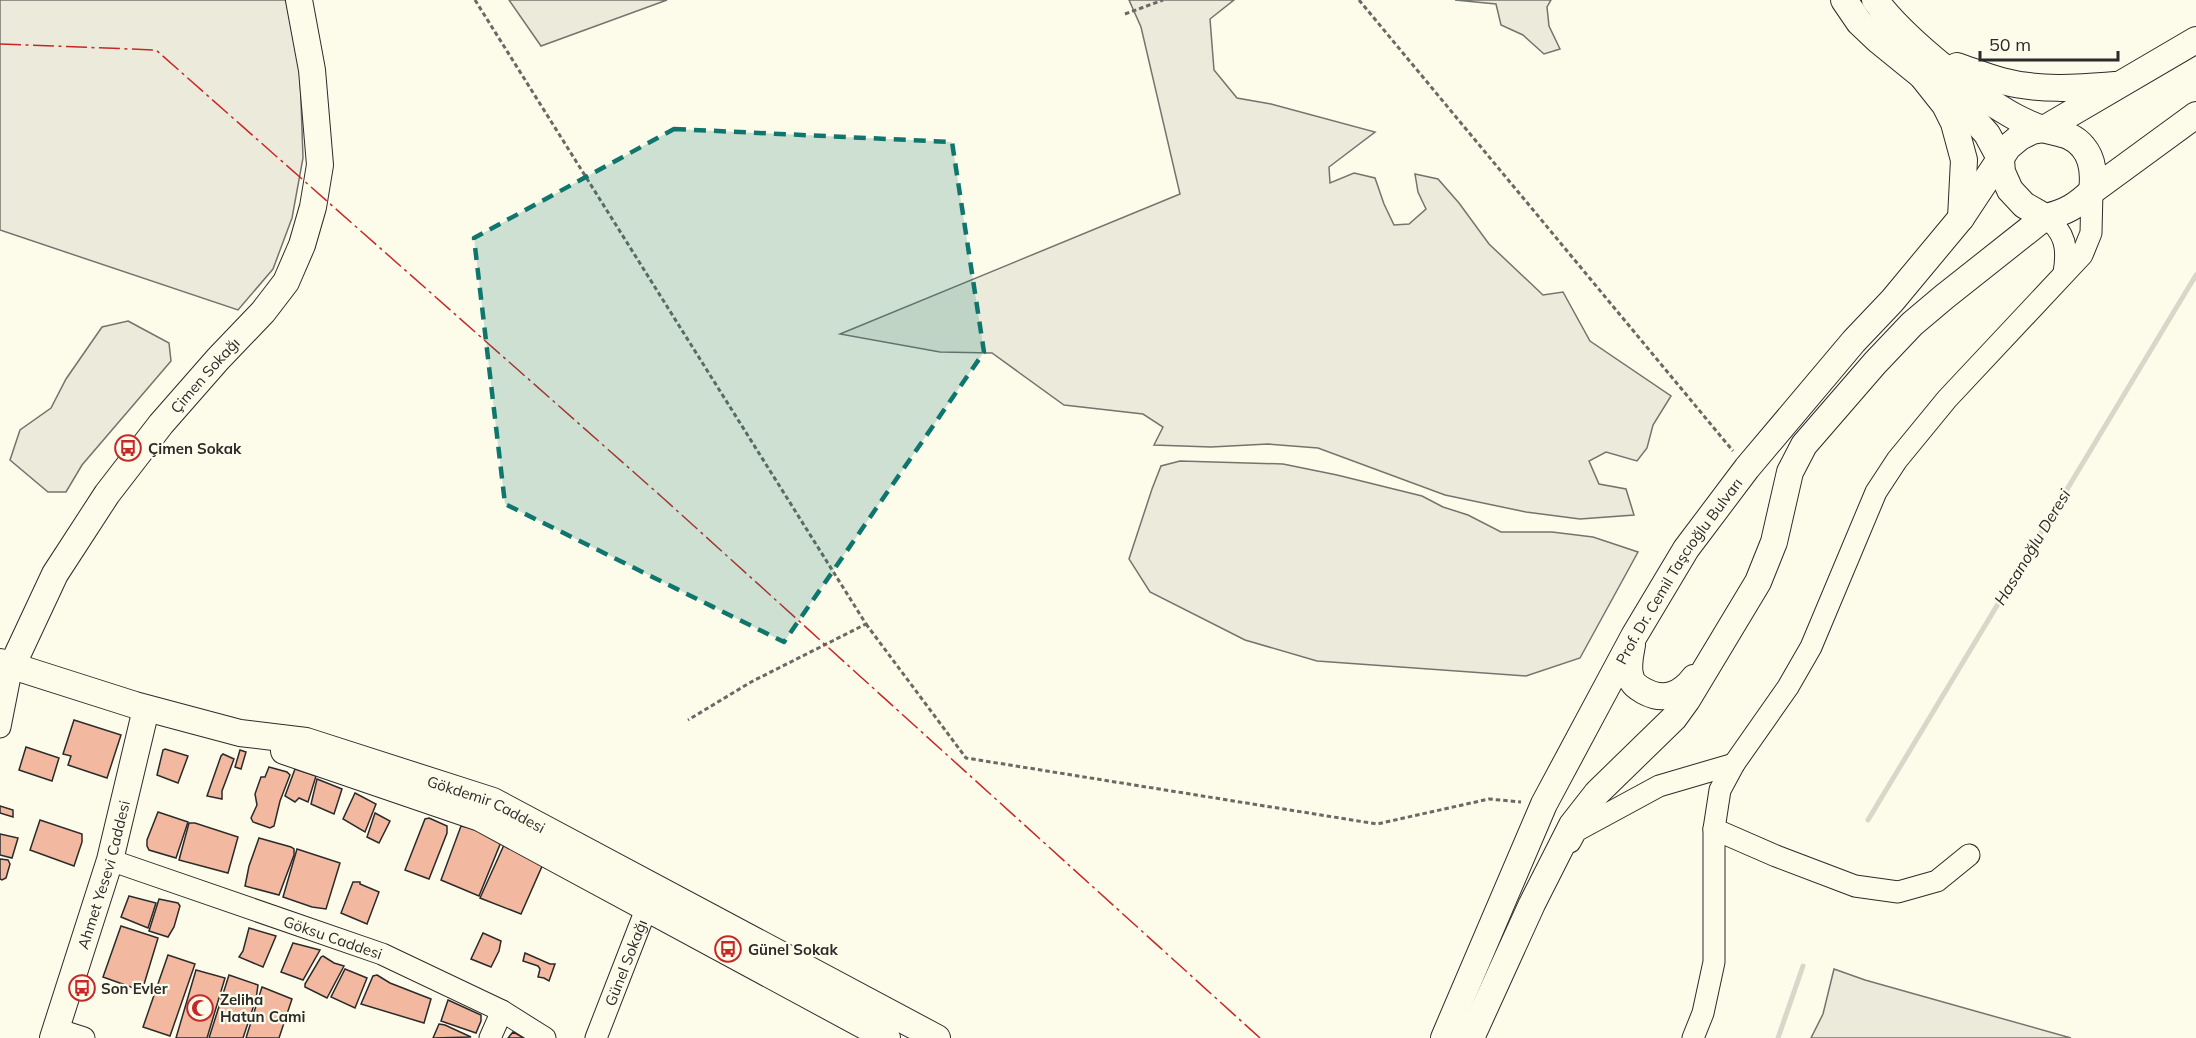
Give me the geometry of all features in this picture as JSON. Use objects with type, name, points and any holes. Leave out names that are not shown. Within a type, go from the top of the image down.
[{"type":"main road","name":"Çimen Sokağı","points":[[6,664],[55,574],[106,494],[161,424],[263,312],[286,282],[302,245],[313,207],[320,165],[312,70],[299,0]]},
{"type":"main road","points":[[1844,0],[1859,22],[1879,41],[2018,118],[2044,129],[2066,134],[2084,148],[2091,161],[2094,176],[2092,191]]},
{"type":"main road","points":[[1875,0],[1905,33],[1928,67],[1987,134],[2001,160],[2006,183],[2015,196],[2025,205],[2046,217]]},
{"type":"main road","points":[[2001,160],[2008,147],[2020,137],[2032,131],[2044,129],[2189,45]]},
{"type":"main road","points":[[1928,67],[1988,77],[2028,87],[2057,88],[2121,84]]},
{"type":"main road","points":[[1928,67],[1954,123],[1963,150],[1961,218]]},
{"type":"main road","points":[[1472,1038],[1572,825],[1597,793],[1674,718],[1758,582],[1774,542],[1790,472],[1804,445],[1875,363],[1912,324],[1944,297],[2046,217],[2069,210],[2196,115]]},
{"type":"main road","name":"Prof. Dr. Cemil Taşcıoğlu Bulvarı","points":[[1444,1038],[1544,804],[1634,636],[1686,549],[1747,468],[1961,218],[2001,160]]},
{"type":"main road","points":[[1634,636],[1629,666],[1632,682],[1642,690],[1661,698],[1682,691],[1730,630]]},
{"type":"main road","name":"Gökdemir Caddesi","points":[[6,664],[146,709],[240,733],[306,741],[493,801],[650,899],[937,1038]]},
{"type":"main road","name":"Ahmet Yesevi Caddesi","points":[[54,1034],[110,860],[146,709]]},
{"type":"main road","points":[[650,899],[887,1038]]},
{"type":"street","points":[[1693,1038],[1703,1013],[1714,962],[1714,829],[1720,790],[1734,764],[1788,687],[1811,646],[1876,492],[1897,460],[1947,399],[2087,248],[2091,233],[2092,191]]},
{"type":"street","points":[[2046,217],[2056,225],[2065,242],[2067,259],[2064,273]]},
{"type":"street","name":"Çimen Sokağı","points":[[0,727],[6,664]]},
{"type":"street","points":[[1516,942],[1576,831],[1659,786],[1734,764]]},
{"type":"street","points":[[1714,829],[1855,886],[1898,892],[1937,881],[1969,855]]},
{"type":"street","name":"Göksu Caddesi","points":[[110,860],[382,954],[502,1011],[545,1038]]},
{"type":"street","name":"Günel Sokağı","points":[[596,1038],[650,899]]},
{"type":"street","points":[[490,1038],[502,1011]]},
{"type":"street","points":[[54,1034],[84,1038]]},
{"type":"path","points":[[475,0],[866,624],[966,758],[1377,824],[1490,799],[1544,804]]},
{"type":"path","points":[[1125,14],[1163,0]]},
{"type":"path","points":[[1359,0],[1747,468]]},
{"type":"path","points":[[688,720],[751,682],[866,624]]},
{"type":"highlighted area","points":[[674,129],[952,142],[984,352],[784,642],[505,504],[474,238]]},
{"type":"shaded area","points":[[0,0],[286,0],[300,73],[303,158],[292,218],[273,269],[238,310],[0,230]]},
{"type":"shaded area","points":[[509,0],[667,0],[541,46]]},
{"type":"shaded area","points":[[1129,0],[1234,0],[1210,19],[1214,70],[1237,98],[1271,104],[1375,132],[1329,167],[1330,183],[1354,173],[1375,178],[1394,225],[1409,224],[1426,209],[1418,192],[1415,174],[1438,179],[1489,244],[1543,295],[1563,292],[1590,341],[1671,396],[1653,425],[1647,448],[1637,461],[1606,452],[1589,461],[1599,484],[1626,489],[1634,515],[1580,519],[1526,512],[1445,495],[1318,448],[1268,444],[1211,447],[1154,445],[1163,427],[1143,414],[1064,405],[992,353],[940,352],[840,334],[1180,194],[1141,27]]},
{"type":"shaded area","points":[[1455,0],[1551,0],[1547,7],[1549,26],[1560,49],[1544,54],[1523,35],[1501,25],[1496,4]]},
{"type":"shaded area","points":[[128,321],[169,343],[171,361],[82,465],[66,492],[48,492],[10,460],[20,430],[51,408],[66,379],[102,327]]},
{"type":"shaded area","points":[[1180,461],[1283,464],[1422,496],[1501,532],[1552,532],[1593,537],[1638,552],[1580,658],[1526,676],[1317,661],[1245,640],[1150,592],[1129,559],[1161,466]]},
{"type":"shaded area","points":[[1834,969],[1865,980],[2071,1038],[1811,1038],[1823,1014]]},
{"type":"building","points":[[74,720],[121,735],[107,778],[68,765],[71,756],[63,754]]},
{"type":"building","points":[[26,747],[59,758],[52,781],[19,770]]},
{"type":"building","points":[[165,749],[188,756],[178,783],[157,775]]},
{"type":"building","points":[[240,750],[246,752],[241,769],[235,767]]},
{"type":"building","points":[[223,754],[234,759],[222,791],[222,799],[207,796]]},
{"type":"building","points":[[269,767],[290,775],[274,826],[270,828],[253,822],[251,818],[257,805],[255,794],[261,777],[265,777]]},
{"type":"building","points":[[295,769],[316,776],[308,802],[299,798],[295,802],[285,796]]},
{"type":"building","points":[[317,779],[342,789],[334,814],[311,804]]},
{"type":"building","points":[[355,793],[376,804],[365,832],[343,819]]},
{"type":"building","points":[[0,806],[13,810],[13,817],[0,813]]},
{"type":"building","points":[[158,812],[188,822],[176,858],[149,850],[147,846],[147,840]]},
{"type":"building","points":[[375,813],[390,821],[379,843],[367,837]]},
{"type":"building","points":[[429,818],[447,826],[447,833],[429,879],[405,870],[425,819]]},
{"type":"building","points":[[40,820],[82,834],[82,842],[74,866],[30,850]]},
{"type":"building","points":[[189,823],[238,837],[228,873],[179,860]]},
{"type":"building","points":[[461,826],[479,830],[501,842],[479,896],[441,880]]},
{"type":"building","points":[[0,834],[18,838],[12,858],[0,855]]},
{"type":"building","points":[[259,838],[294,849],[294,855],[279,895],[245,886]]},
{"type":"building","points":[[504,845],[543,864],[521,914],[480,898]]},
{"type":"building","points":[[297,849],[340,863],[326,909],[312,907],[283,897]]},
{"type":"building","points":[[0,859],[8,860],[10,864],[6,878],[2,880],[0,879]]},
{"type":"building","points":[[353,882],[360,882],[379,892],[367,924],[341,913]]},
{"type":"building","points":[[129,896],[156,903],[148,928],[121,917]]},
{"type":"building","points":[[159,899],[178,903],[180,906],[174,927],[168,937],[149,931]]},
{"type":"building","points":[[121,926],[158,938],[142,991],[103,977]]},
{"type":"building","points":[[249,928],[276,936],[263,967],[239,957],[243,951]]},
{"type":"building","points":[[483,933],[501,941],[491,967],[471,959]]},
{"type":"building","points":[[293,943],[320,950],[303,980],[281,972]]},
{"type":"building","points":[[525,953],[555,964],[549,981],[538,977],[540,969],[538,966],[523,961]]},
{"type":"building","points":[[168,955],[195,964],[170,1036],[143,1027]]},
{"type":"building","points":[[323,956],[344,966],[327,998],[305,987]]},
{"type":"building","points":[[345,969],[367,978],[355,1008],[331,997]]},
{"type":"building","name":"Zeliha Hatun Cami","points":[[196,970],[225,978],[207,1038],[176,1038]]},
{"type":"building","points":[[229,975],[258,985],[256,999],[243,1038],[209,1038]]},
{"type":"building","points":[[377,975],[390,983],[431,999],[424,1023],[361,1004],[373,976]]},
{"type":"building","points":[[262,987],[292,999],[279,1038],[246,1038]]},
{"type":"building","points":[[448,1000],[481,1015],[476,1033],[441,1021]]},
{"type":"building","points":[[439,1024],[445,1025],[471,1037],[433,1038]]},
{"type":"building","points":[[513,1032],[524,1038],[508,1038]]},
{"type":"waterway","name":"Hasanoğlu Deresi","points":[[1868,820],[2196,275]]},
{"type":"waterway","name":"Hasanoğlu Deresi","points":[[1778,1038],[1803,966]]},
{"type":"power","points":[[0,44],[156,50],[663,498],[1260,1038]]},
{"type":"place","name":"Çimen Sokak","points":[[128,448]]},
{"type":"place","name":"Günel Sokak","points":[[728,949]]},
{"type":"place","name":"Son Evler","points":[[82,988]]},
{"type":"place","name":"Zeliha Hatun Cami","points":[[200,1008]]}]
